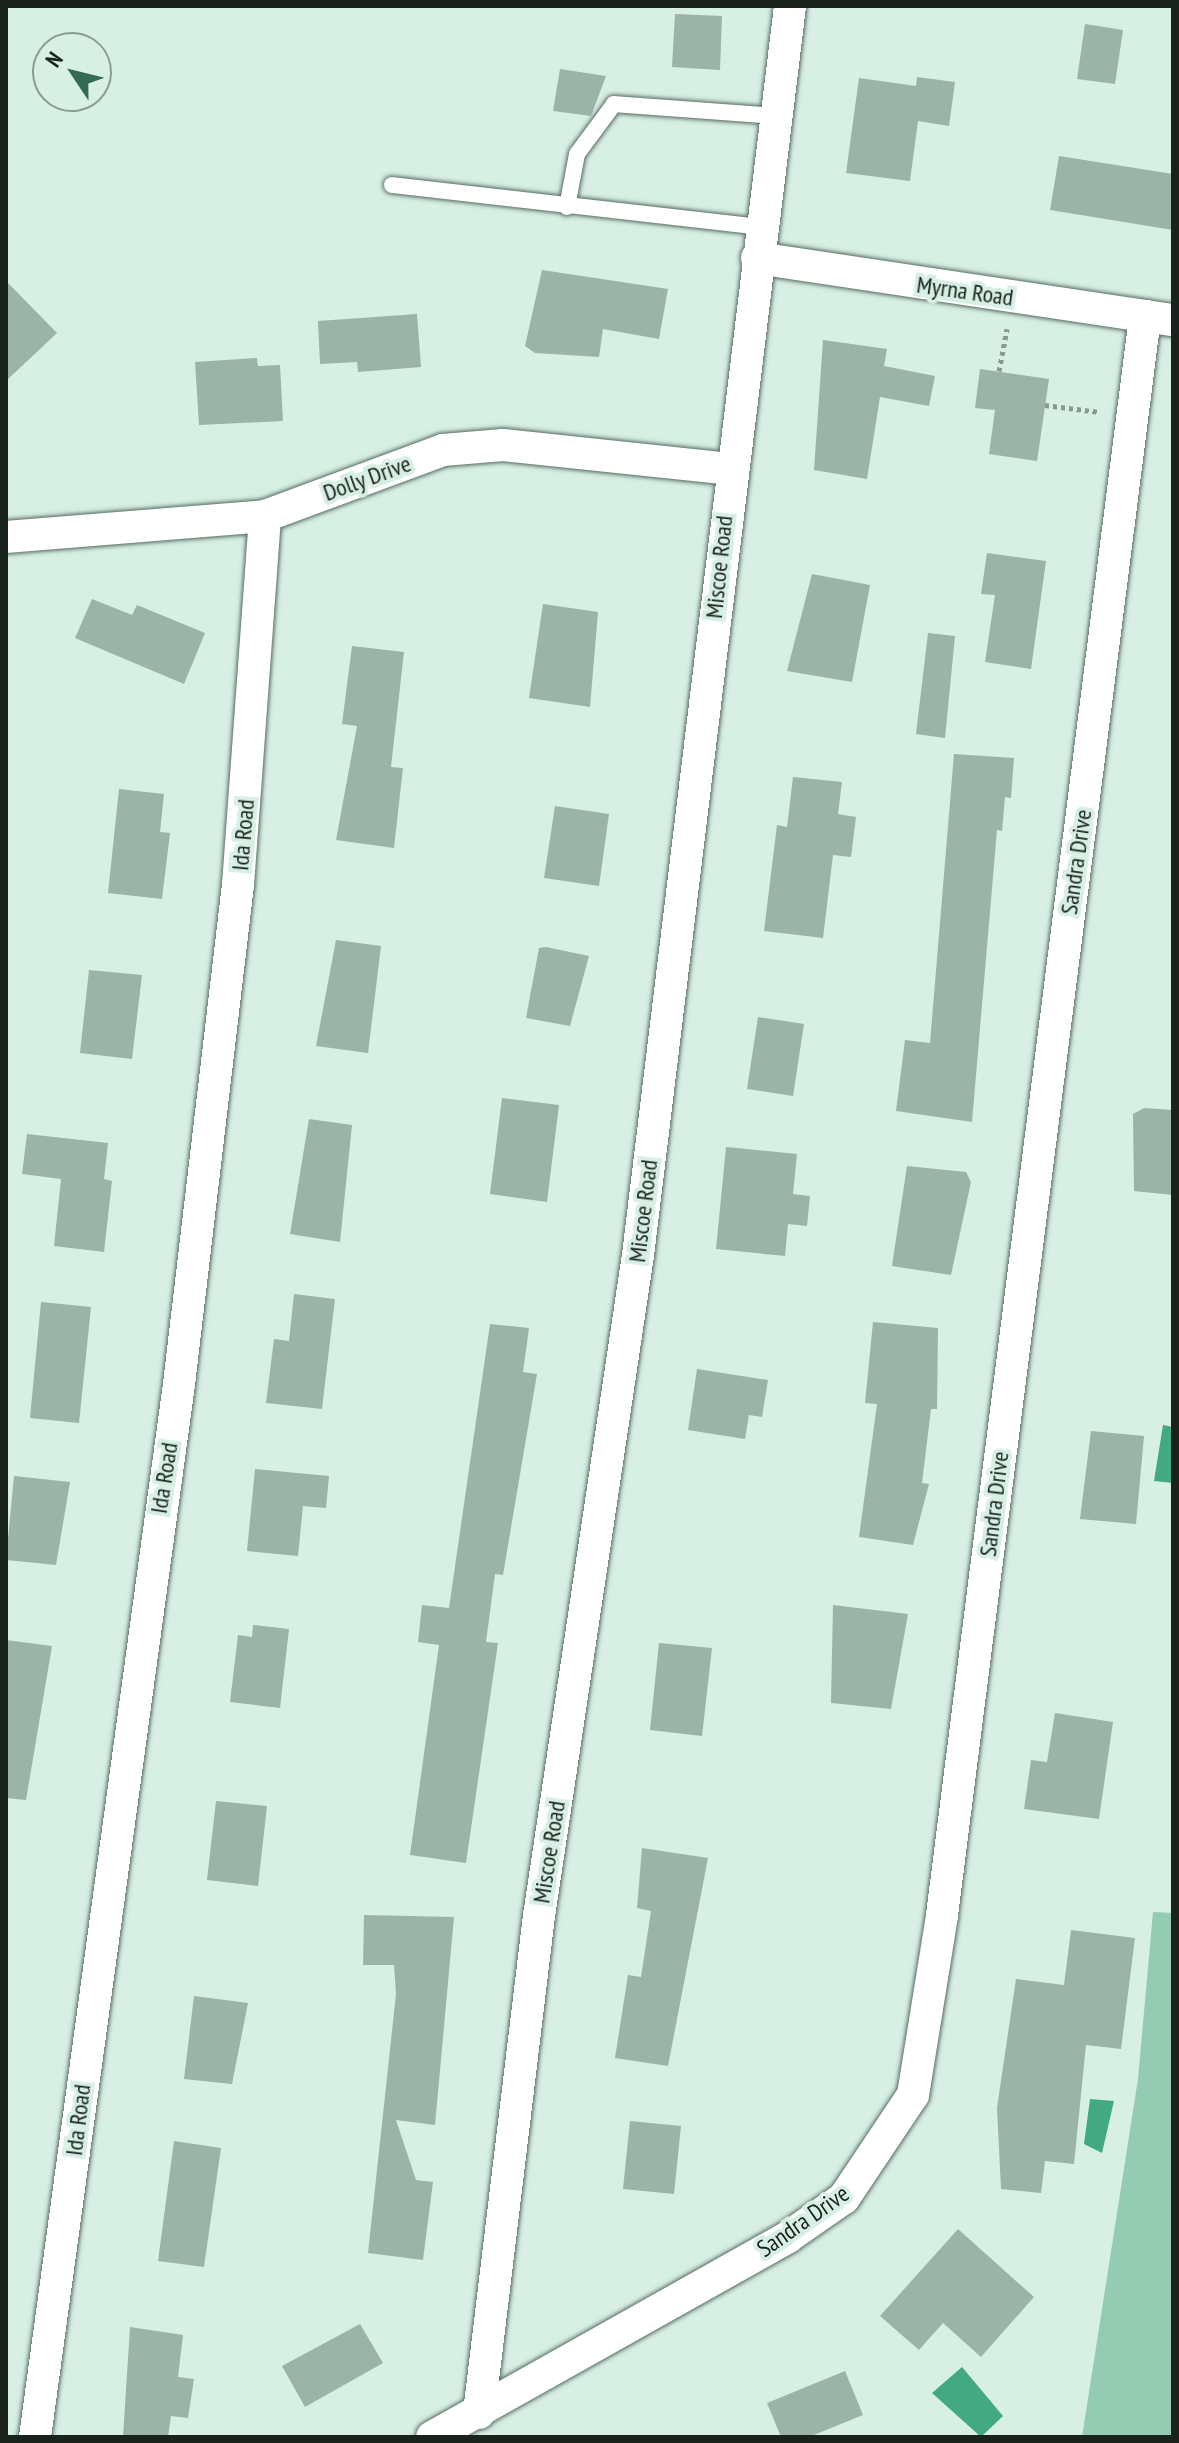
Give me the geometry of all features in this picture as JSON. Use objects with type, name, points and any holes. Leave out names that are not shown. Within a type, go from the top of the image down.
[{"type":"street","name":"Miscoe Road","points":[[479,2413],[539,1916],[638,1255],[730,469],[790,6]]},
{"type":"street","name":"Myrna Road","points":[[759,243],[1159,318]]},
{"type":"street","name":"Sandra Drive","points":[[432,2437],[479,2413],[844,2198],[913,2095],[923,2063],[961,1723],[1109,632],[1129,416],[1159,318]]},
{"type":"street","name":"Dolly Drive","points":[[6,537],[265,516],[443,450],[503,445],[730,469]]},
{"type":"street","name":"Ida Road","points":[[35,2437],[181,1371],[238,885],[265,516]]},
{"type":"lane","points":[[567,207],[577,154],[614,104],[776,116]]},
{"type":"lane","points":[[392,185],[567,207],[759,243]]},
{"type":"path","points":[[999,371],[1008,327]]},
{"type":"path","points":[[1045,405],[1129,416]]},
{"type":"shaded area","points":[[1163,1425],[1173,1427],[1173,1483],[1154,1481]]},
{"type":"shaded area","points":[[1153,1912],[1173,1913],[1173,2437],[1082,2437],[1138,2079]]},
{"type":"shaded area","points":[[1090,2099],[1114,2101],[1102,2153],[1084,2144]]},
{"type":"shaded area","points":[[962,2367],[1003,2416],[981,2437],[932,2393]]},
{"type":"building","points":[[675,14],[722,16],[720,70],[672,67]]},
{"type":"building","points":[[1085,24],[1123,30],[1115,84],[1077,79]]},
{"type":"building","points":[[560,69],[606,76],[591,116],[553,111]]},
{"type":"building","points":[[917,77],[955,82],[949,126],[918,121],[910,181],[846,173],[859,78],[916,86]]},
{"type":"building","points":[[1059,156],[1173,174],[1173,230],[1050,210]]},
{"type":"building","points":[[542,270],[668,289],[659,339],[603,329],[599,357],[535,353],[525,346]]},
{"type":"building","points":[[6,281],[57,333],[6,381]]},
{"type":"building","points":[[417,314],[421,367],[358,372],[357,362],[320,364],[318,321]]},
{"type":"building","points":[[823,340],[887,349],[884,366],[935,376],[929,406],[880,397],[867,479],[814,470]]},
{"type":"building","points":[[257,358],[258,366],[280,365],[283,421],[199,425],[195,362]]},
{"type":"building","points":[[980,369],[1049,379],[1037,461],[989,454],[995,410],[975,408]]},
{"type":"building","points":[[987,553],[1046,561],[1031,669],[985,662],[995,595],[981,594]]},
{"type":"building","points":[[812,574],[870,585],[852,682],[787,671]]},
{"type":"building","points":[[92,599],[132,615],[137,605],[205,633],[184,684],[75,638]]},
{"type":"building","points":[[543,604],[598,612],[590,707],[529,698]]},
{"type":"building","points":[[928,633],[955,636],[945,738],[916,734]]},
{"type":"building","points":[[352,646],[404,652],[391,767],[403,768],[394,848],[336,840],[357,726],[342,724]]},
{"type":"building","points":[[954,754],[1014,758],[1011,798],[1005,797],[1002,831],[997,830],[972,1122],[896,1111],[905,1040],[930,1043]]},
{"type":"building","points":[[793,777],[842,782],[838,814],[856,817],[851,857],[833,855],[823,938],[764,931],[777,825],[787,827]]},
{"type":"building","points":[[119,789],[164,794],[160,832],[170,833],[162,899],[108,893]]},
{"type":"building","points":[[555,806],[609,814],[599,886],[544,878]]},
{"type":"building","points":[[336,940],[381,946],[368,1053],[316,1046]]},
{"type":"building","points":[[539,948],[589,956],[570,1026],[526,1018]]},
{"type":"building","points":[[89,970],[142,975],[132,1059],[80,1053]]},
{"type":"building","points":[[758,1017],[804,1024],[793,1096],[747,1089]]},
{"type":"building","points":[[502,1098],[559,1105],[547,1202],[490,1194]]},
{"type":"building","points":[[1144,1108],[1173,1110],[1173,1195],[1134,1191],[1133,1114]]},
{"type":"building","points":[[309,1119],[352,1125],[340,1242],[290,1234]]},
{"type":"building","points":[[27,1134],[108,1143],[104,1179],[112,1181],[104,1252],[54,1246],[61,1179],[22,1174]]},
{"type":"building","points":[[726,1147],[797,1154],[793,1194],[810,1196],[807,1226],[788,1224],[785,1256],[716,1249]]},
{"type":"building","points":[[907,1166],[966,1172],[971,1182],[951,1275],[892,1266]]},
{"type":"building","points":[[294,1294],[335,1299],[322,1409],[266,1403],[274,1339],[289,1341]]},
{"type":"building","points":[[41,1302],[91,1307],[79,1423],[30,1418]]},
{"type":"building","points":[[873,1322],[938,1328],[937,1409],[931,1409],[922,1483],[929,1484],[913,1545],[859,1537],[877,1404],[865,1403]]},
{"type":"building","points":[[490,1324],[529,1328],[523,1372],[537,1374],[503,1575],[495,1574],[486,1642],[498,1643],[466,1863],[410,1855],[439,1645],[418,1642],[422,1605],[449,1608]]},
{"type":"building","points":[[697,1369],[768,1380],[762,1417],[749,1415],[745,1439],[688,1430]]},
{"type":"building","points":[[1091,1431],[1144,1436],[1136,1524],[1080,1519]]},
{"type":"building","points":[[255,1469],[329,1476],[326,1508],[303,1506],[298,1556],[247,1551]]},
{"type":"building","points":[[14,1476],[70,1482],[56,1565],[6,1560]]},
{"type":"building","points":[[833,1605],[908,1614],[891,1709],[831,1703]]},
{"type":"building","points":[[253,1625],[289,1629],[280,1708],[230,1702],[238,1635],[252,1637]]},
{"type":"building","points":[[6,1640],[52,1646],[26,1800],[6,1798]]},
{"type":"building","points":[[659,1643],[712,1648],[702,1736],[650,1730]]},
{"type":"building","points":[[1055,1713],[1113,1722],[1099,1819],[1024,1809],[1031,1760],[1047,1762]]},
{"type":"building","points":[[216,1801],[267,1806],[258,1886],[207,1880]]},
{"type":"building","points":[[642,1848],[708,1858],[668,2066],[615,2058],[628,1975],[641,1977],[651,1911],[637,1908]]},
{"type":"building","points":[[364,1915],[454,1917],[435,2125],[396,2120],[416,2180],[433,2182],[423,2260],[368,2253],[396,1994],[394,1965],[363,1965]]},
{"type":"building","points":[[1071,1930],[1135,1938],[1121,2049],[1086,2045],[1074,2164],[1045,2161],[1041,2193],[1001,2189],[997,2108],[1016,1979],[1064,1985]]},
{"type":"building","points":[[194,1996],[248,2003],[232,2084],[184,2079]]},
{"type":"building","points":[[630,2121],[681,2126],[674,2194],[623,2189]]},
{"type":"building","points":[[174,2141],[221,2148],[204,2267],[158,2261]]},
{"type":"building","points":[[958,2229],[1034,2297],[981,2357],[943,2323],[919,2350],[880,2316]]},
{"type":"building","points":[[360,2324],[383,2363],[305,2407],[282,2366]]},
{"type":"building","points":[[130,2327],[183,2335],[178,2377],[194,2379],[188,2418],[171,2416],[168,2437],[123,2437]]},
{"type":"building","points":[[845,2371],[863,2415],[809,2437],[781,2437],[767,2403]]}]
